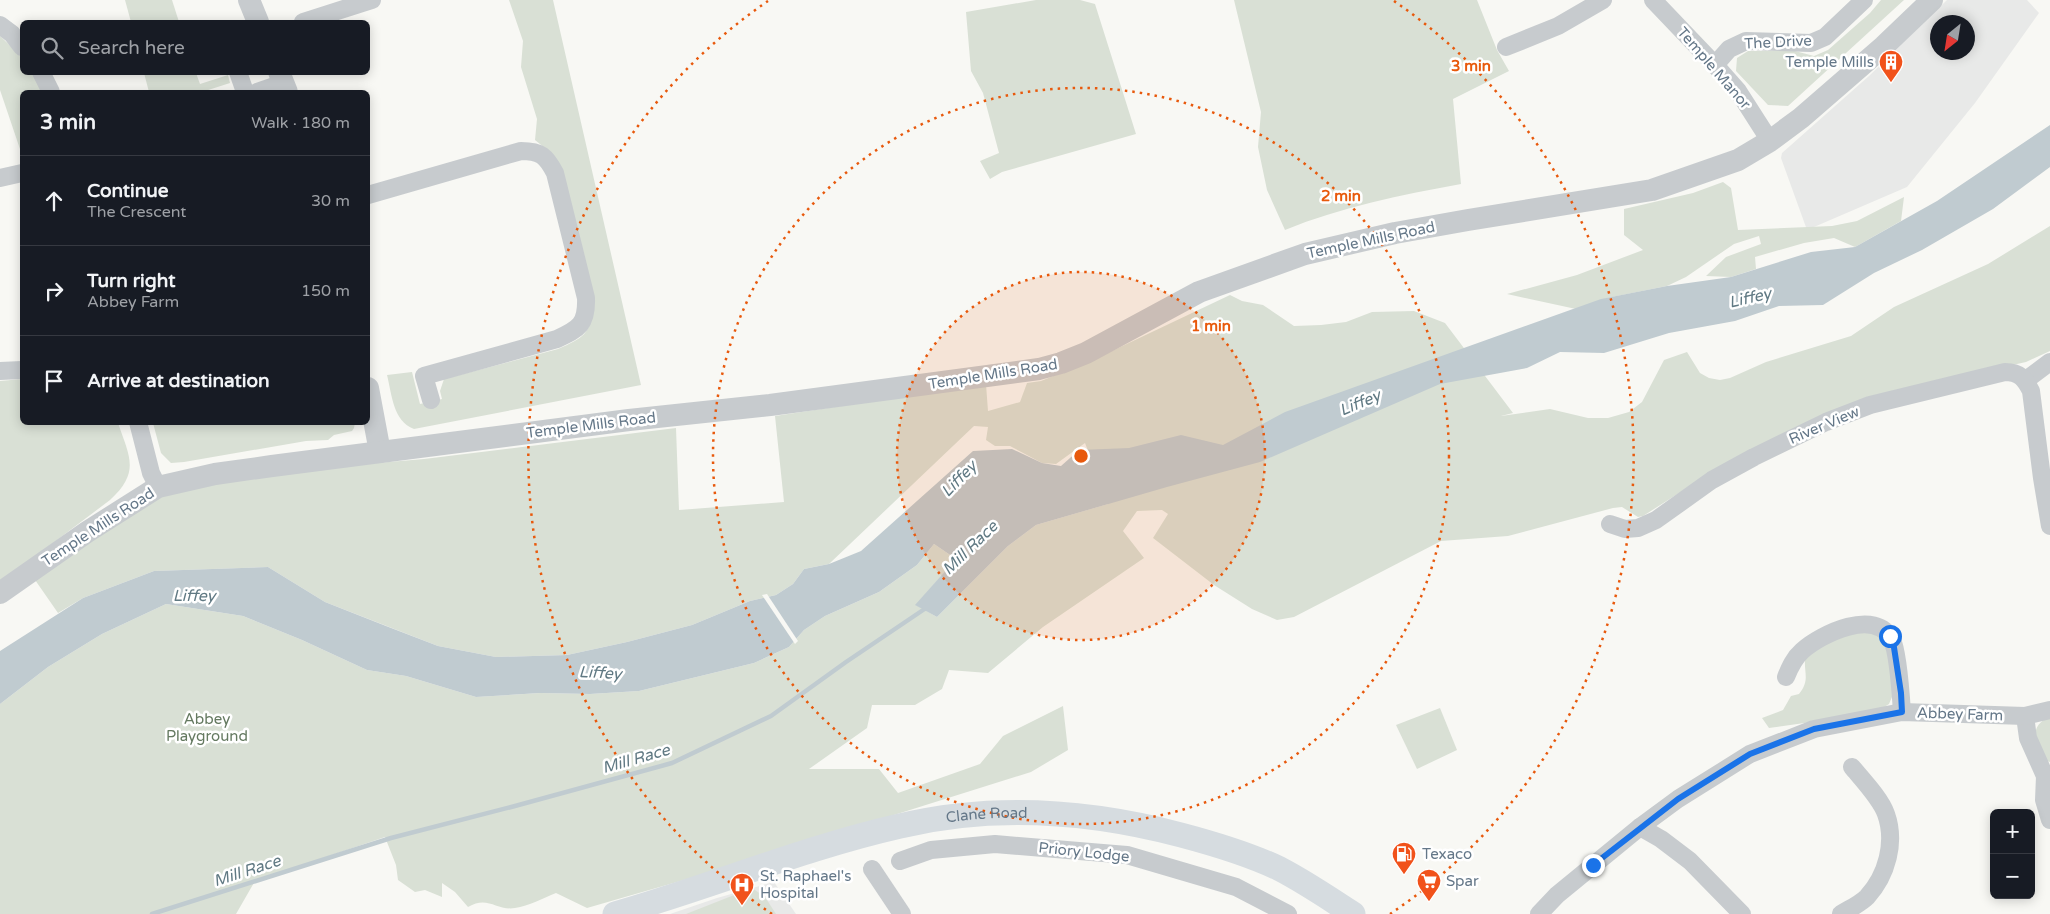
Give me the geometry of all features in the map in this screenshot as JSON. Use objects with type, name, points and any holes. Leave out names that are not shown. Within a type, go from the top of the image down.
[{"type":"main road","name":"Clane Road","points":[[615,914],[843,841],[901,826],[957,817],[1026,813],[1106,819],[1163,831],[1225,848],[1281,870],[1309,885],[1353,914]]},
{"type":"street","points":[[249,0],[257,20]]},
{"type":"street","points":[[309,20],[372,0]]},
{"type":"street","points":[[1506,47],[1558,26],[1604,0]]},
{"type":"street","name":"Temple Manor","points":[[1653,0],[1738,91],[1770,141]]},
{"type":"street","name":"The Drive","points":[[1715,65],[1729,49],[1746,41],[1811,43],[1825,37],[1864,0]]},
{"type":"street","name":"Temple Mills Road","points":[[0,592],[95,527],[158,487],[215,474],[770,405],[1045,368],[1086,353],[1200,292],[1304,254],[1458,222],[1652,190],[1738,160],[1770,141],[1801,118],[1884,46],[1932,0]]},
{"type":"street","points":[[0,25],[12,34],[20,44]]},
{"type":"street","points":[[42,75],[50,90]]},
{"type":"street","points":[[239,75],[244,90]]},
{"type":"street","points":[[263,90],[283,83]]},
{"type":"street","points":[[370,194],[521,151],[541,154],[549,160],[555,173],[586,298],[586,311],[583,321],[577,330],[557,338],[424,376],[431,400]]},
{"type":"street","points":[[0,178],[20,173]]},
{"type":"street","points":[[2050,362],[2026,380],[2031,391],[2050,526]]},
{"type":"street","points":[[0,371],[20,370]]},
{"type":"street","name":"River View","points":[[1610,524],[1625,529],[1638,528],[1656,520],[1712,480],[1754,456],[1826,422],[1870,405],[2005,372],[2012,372],[2026,380]]},
{"type":"street","points":[[370,399],[380,452]]},
{"type":"street","points":[[139,425],[151,473],[158,487]]},
{"type":"street","points":[[1786,677],[1793,660],[1818,639],[1864,623],[1876,625],[1886,631],[1893,641],[1902,712]]},
{"type":"street","name":"Abbey Farm","points":[[1540,914],[1557,895],[1640,827],[1678,799],[1750,754],[1814,729],[1902,712],[2026,716],[2050,710]]},
{"type":"street","points":[[2026,716],[2028,738],[2048,775],[2044,800],[2050,820]]},
{"type":"street","points":[[1841,914],[1866,898],[1878,882],[1888,859],[1891,836],[1886,812],[1852,767]]},
{"type":"street","points":[[1640,827],[1662,839],[1690,860],[1742,914]]},
{"type":"street","name":"Priory Lodge","points":[[900,861],[931,850],[996,844],[1127,855],[1236,887],[1288,914]]},
{"type":"street","points":[[872,869],[902,914]]},
{"type":"shaded area","name":"Temple Mills","points":[[1947,0],[2027,0],[2039,13],[1975,103],[1907,187],[1807,230],[1781,158],[1782,153],[1869,76],[1930,17],[1930,60],[1975,60],[1975,15],[1932,15]]},
{"type":"shaded area","name":"St. Raphael's Hospital","points":[[774,882],[796,914],[670,914],[717,898]]},
{"type":"green space","points":[[125,0],[172,0],[178,20],[130,20]]},
{"type":"green space","points":[[509,0],[553,0],[641,385],[414,429],[402,420],[394,407],[387,375],[412,372],[420,404],[442,399],[440,391],[444,379],[558,349],[574,342],[584,334],[588,329],[592,315],[593,306],[551,153],[535,140],[537,119],[521,67],[523,41]]},
{"type":"green space","points":[[1036,0],[1080,0],[1095,4],[1136,134],[1002,172],[990,179],[980,161],[999,153],[983,93],[971,71],[966,12]]},
{"type":"green space","points":[[1234,0],[1477,0],[1497,50],[1509,71],[1453,99],[1461,184],[1349,208],[1285,230],[1267,190],[1258,147],[1261,112]]},
{"type":"green space","points":[[1881,0],[1904,0],[1788,106],[1768,105],[1736,71],[1737,58],[1748,51],[1795,51],[1814,56],[1828,50],[1870,13]]},
{"type":"green space","points":[[0,36],[20,55],[20,75],[36,75],[45,90],[20,90],[20,149],[0,90]]},
{"type":"green space","points":[[145,75],[197,75],[200,84],[228,75],[230,83],[208,90],[148,90]]},
{"type":"green space","points":[[1723,182],[1731,188],[1738,230],[1832,226],[1857,221],[1904,197],[1901,221],[1855,247],[1834,238],[1804,243],[1755,257],[1756,269],[1731,277],[1706,276],[1726,257],[1761,244],[1759,236],[1734,244],[1686,277],[1667,286],[1607,298],[1576,309],[1507,294],[1577,275],[1643,250],[1624,235],[1624,209],[1693,193]]},
{"type":"green space","name":"Abbey Playground","points":[[2050,226],[2050,351],[2026,362],[1990,370],[1712,472],[1643,516],[1638,517],[1622,507],[1613,508],[1508,536],[1441,541],[1294,617],[1277,620],[1252,609],[1214,585],[1153,538],[1168,514],[1162,510],[1137,511],[1123,531],[1144,558],[1043,627],[988,673],[949,670],[942,689],[915,705],[872,705],[867,728],[809,769],[879,769],[898,793],[980,764],[1003,736],[1063,706],[1068,750],[1031,772],[722,869],[587,908],[556,893],[525,906],[508,908],[487,903],[468,907],[455,892],[442,883],[442,897],[425,890],[415,892],[398,880],[396,865],[385,837],[255,881],[236,914],[0,914],[0,704],[48,667],[102,634],[166,604],[243,616],[302,640],[367,670],[406,676],[476,697],[540,693],[590,694],[639,691],[754,663],[789,647],[804,630],[825,616],[879,592],[917,565],[934,544],[956,559],[916,605],[937,617],[1008,546],[1036,525],[1108,504],[1085,443],[1056,464],[1042,463],[1010,446],[995,446],[986,440],[988,427],[974,426],[829,564],[804,569],[793,584],[776,595],[750,601],[692,625],[627,642],[567,655],[496,657],[438,646],[325,602],[268,567],[154,571],[83,598],[58,613],[33,577],[160,494],[294,470],[424,459],[676,428],[679,510],[784,502],[775,416],[986,384],[988,411],[1020,402],[1027,383],[1041,381],[1095,359],[1230,295],[1242,301],[1263,305],[1294,326],[1346,322],[1372,312],[1414,311],[1445,323],[1513,413],[1501,416],[1550,409],[1588,418],[1608,418],[1629,412],[1642,402],[1664,360],[1687,352],[1700,373],[1709,378],[1720,380],[1730,378],[1766,362],[1851,336],[1894,307],[1988,264]]},
{"type":"green space","points":[[20,379],[20,425],[119,425],[129,455],[130,464],[126,481],[110,500],[0,583],[0,381]]},
{"type":"green space","points":[[154,425],[355,425],[352,431],[334,435],[328,440],[306,441],[184,462],[171,463],[161,453]]},
{"type":"green space","points":[[1867,631],[1877,633],[1888,649],[1893,687],[1889,704],[1875,713],[1769,728],[1762,718],[1783,710],[1791,696],[1799,694],[1802,689],[1805,681],[1805,659],[1834,640]]},
{"type":"green space","points":[[1440,708],[1457,750],[1417,769],[1396,725]]},
{"type":"green space","points":[[2050,716],[2050,762],[2047,761],[2037,741],[2036,731],[2038,726]]},
{"type":"green space","points":[[752,888],[765,897],[776,914],[686,914]]},
{"type":"water","name":"Liffey","points":[[2050,125],[2050,167],[1993,209],[1922,250],[1874,273],[1823,305],[1779,306],[1735,321],[1669,333],[1604,353],[1560,352],[1527,368],[1440,384],[1260,462],[1036,525],[1008,546],[937,617],[915,605],[956,559],[934,544],[917,565],[879,592],[825,616],[804,630],[789,647],[754,663],[639,691],[590,694],[540,693],[476,697],[406,676],[367,670],[302,640],[243,616],[166,604],[102,634],[48,667],[0,704],[0,651],[83,598],[154,571],[268,567],[325,602],[438,646],[496,657],[567,655],[692,625],[750,601],[776,595],[793,584],[804,569],[829,564],[861,551],[973,451],[1012,449],[1042,463],[1061,466],[1079,450],[1129,448],[1181,435],[1223,445],[1285,412],[1601,299],[1667,286],[1731,277],[1811,252],[1855,247],[1937,201]]},
{"type":"pier","points":[[767,594],[798,641],[795,644],[762,595]]},
{"type":"waterway","name":"Mill Race","points":[[152,914],[391,838],[672,763],[771,716],[929,606]]},
{"type":"place","name":"Temple Mills","points":[[1891,83]]},
{"type":"place","name":"Texaco","points":[[1404,875]]},
{"type":"place","name":"Spar","points":[[1429,902]]},
{"type":"place","name":"St. Raphael's Hospital","points":[[742,906]]},
{"type":"route","points":[[1593,865],[1678,799],[1750,754],[1814,729],[1902,712],[1893,641],[1890,636]]}]
